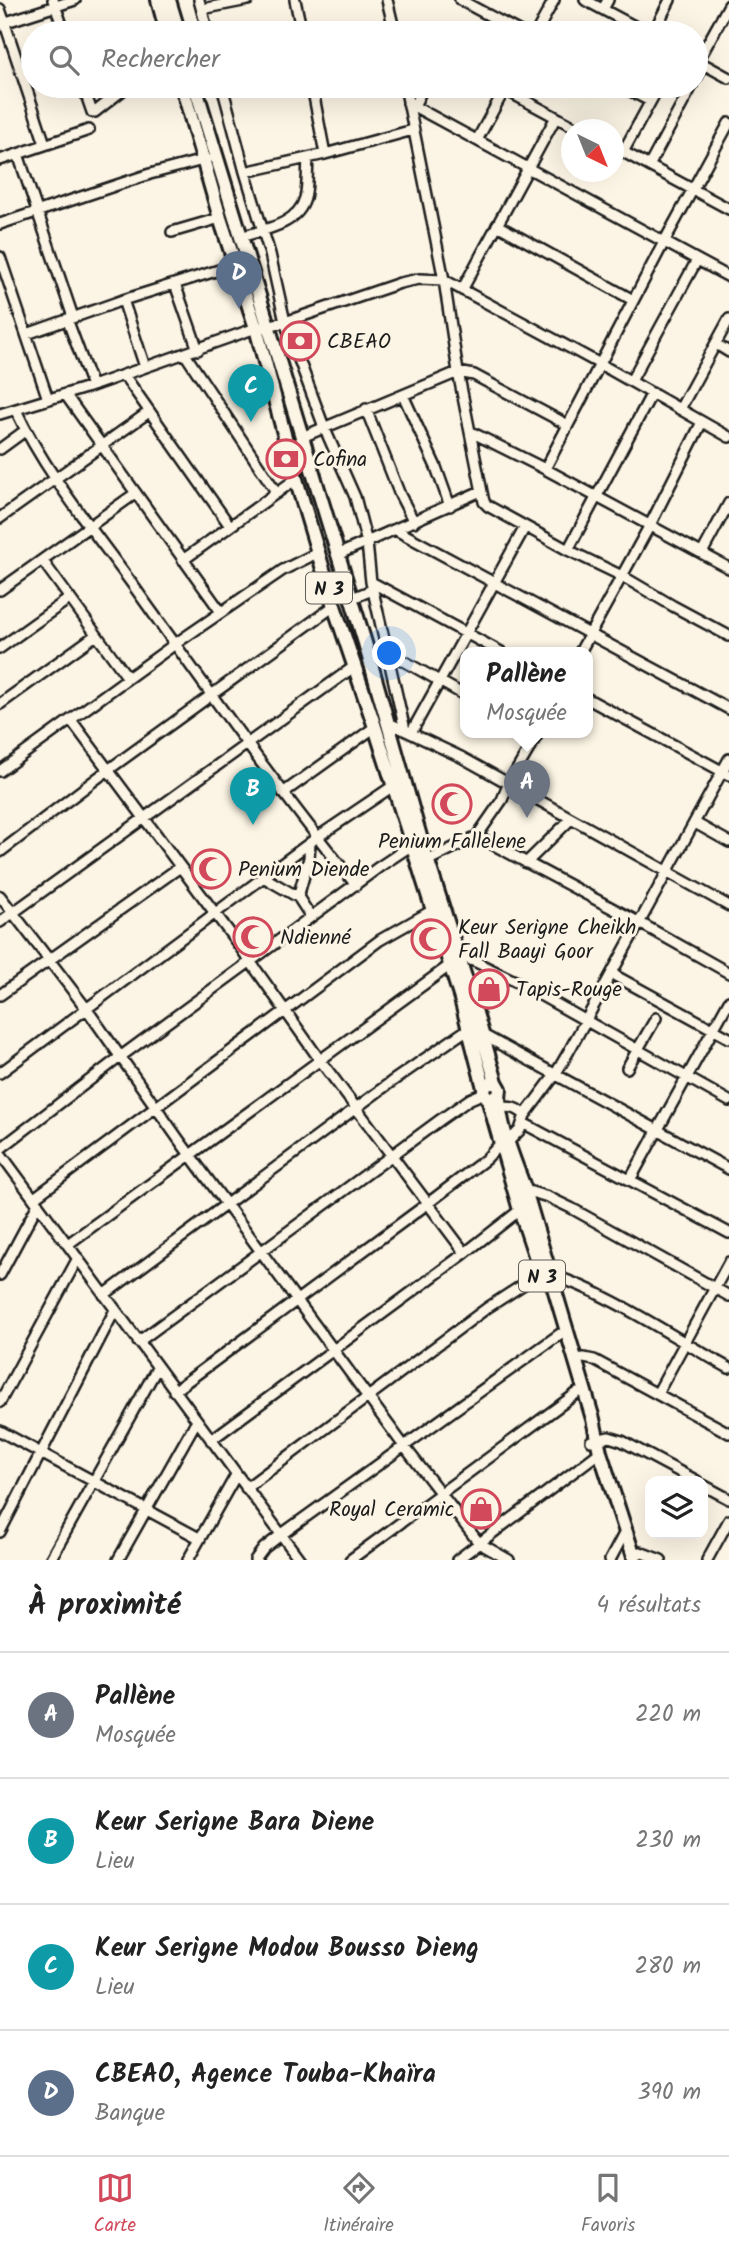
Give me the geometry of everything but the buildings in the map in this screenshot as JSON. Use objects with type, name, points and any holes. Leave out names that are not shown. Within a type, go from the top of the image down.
[{"type":"main road","points":[[158,0],[164,21]]},
{"type":"main road","points":[[169,0],[176,21]]},
{"type":"main road","name":"N 3","points":[[186,98],[240,237],[296,479],[334,606],[355,666],[381,724],[393,786],[416,843],[427,861],[483,1035],[492,1094]]},
{"type":"main road","name":"N 3","points":[[197,98],[220,218],[302,437],[350,599],[381,724],[449,966],[492,1094],[520,1210],[574,1359],[596,1447]]},
{"type":"main road","name":"N 3","points":[[505,1143],[525,1190],[577,1393],[632,1557]]},
{"type":"street","points":[[2,24],[54,3],[75,0]]},
{"type":"street","points":[[201,4],[248,0]]},
{"type":"street","points":[[295,0],[299,21]]},
{"type":"street","points":[[387,0],[394,21]]},
{"type":"street","points":[[460,0],[499,21]]},
{"type":"street","points":[[543,21],[554,0]]},
{"type":"street","points":[[586,0],[624,21]]},
{"type":"street","points":[[603,9],[608,0]]},
{"type":"street","points":[[659,21],[670,0]]},
{"type":"street","points":[[54,3],[61,21]]},
{"type":"street","points":[[708,45],[729,5]]},
{"type":"street","points":[[0,9],[2,24],[21,77]]},
{"type":"street","points":[[708,67],[729,78]]},
{"type":"street","points":[[29,98],[45,144]]},
{"type":"street","points":[[87,98],[92,111],[95,112],[113,98]]},
{"type":"street","points":[[225,98],[270,254],[285,321],[324,427],[355,497],[367,543],[372,586],[386,651],[408,731]]},
{"type":"street","points":[[314,98],[325,155]]},
{"type":"street","points":[[409,98],[481,491],[488,506],[729,636]]},
{"type":"street","points":[[411,104],[415,98]]},
{"type":"street","points":[[477,140],[498,98]]},
{"type":"street","points":[[522,98],[561,120]]},
{"type":"street","points":[[644,98],[650,101]]},
{"type":"street","points":[[624,150],[652,98]]},
{"type":"street","points":[[649,166],[686,98]]},
{"type":"street","points":[[411,104],[729,277]]},
{"type":"street","points":[[462,290],[556,117]]},
{"type":"street","points":[[545,469],[692,190],[726,136],[729,123]]},
{"type":"street","points":[[0,160],[89,130]]},
{"type":"street","points":[[245,172],[325,155],[413,130]]},
{"type":"street","points":[[624,153],[729,209]]},
{"type":"street","points":[[18,154],[92,386]]},
{"type":"street","points":[[0,224],[150,174],[209,158]]},
{"type":"street","points":[[240,237],[286,222],[300,209],[305,198],[308,158]]},
{"type":"street","points":[[172,232],[220,218]]},
{"type":"street","points":[[497,225],[634,300]]},
{"type":"street","points":[[0,257],[48,399]]},
{"type":"street","points":[[631,381],[697,260]]},
{"type":"street","points":[[27,334],[123,300],[236,265]]},
{"type":"street","points":[[0,414],[92,386],[262,326],[419,279],[444,280],[600,363],[729,437]]},
{"type":"street","points":[[175,284],[198,350]]},
{"type":"street","points":[[123,300],[145,367]]},
{"type":"street","points":[[680,409],[729,319]]},
{"type":"street","points":[[716,344],[729,352]]},
{"type":"street","points":[[185,354],[277,493]]},
{"type":"street","points":[[302,437],[458,372],[474,375],[568,425]]},
{"type":"street","points":[[124,375],[230,526]]},
{"type":"street","points":[[568,550],[652,393]]},
{"type":"street","points":[[65,394],[221,612]]},
{"type":"street","points":[[403,394],[436,467],[450,506]]},
{"type":"street","points":[[366,409],[414,523]]},
{"type":"street","points":[[16,410],[56,478],[283,793],[356,885]]},
{"type":"street","points":[[0,519],[149,412]]},
{"type":"street","points":[[583,647],[650,525],[702,422]]},
{"type":"street","points":[[0,449],[26,430]]},
{"type":"street","points":[[471,432],[729,568]]},
{"type":"street","points":[[183,560],[296,479]]},
{"type":"street","points":[[337,555],[481,491]]},
{"type":"street","points":[[0,590],[135,493]]},
{"type":"street","points":[[702,553],[729,503]]},
{"type":"street","points":[[408,731],[440,682],[525,527]]},
{"type":"street","points":[[396,530],[729,709]]},
{"type":"street","points":[[0,771],[221,612],[283,570],[319,552]]},
{"type":"street","points":[[42,560],[128,678]]},
{"type":"street","points":[[350,599],[372,586]]},
{"type":"street","points":[[372,586],[492,647]]},
{"type":"street","points":[[0,648],[70,598]]},
{"type":"street","points":[[0,852],[334,606]]},
{"type":"street","points":[[0,704],[96,635]]},
{"type":"street","points":[[386,651],[460,693]]},
{"type":"street","points":[[0,922],[355,666]]},
{"type":"street","points":[[593,702],[726,773]]},
{"type":"street","points":[[71,720],[465,1253]]},
{"type":"street","points":[[283,793],[381,724],[408,731],[461,757],[729,906]]},
{"type":"street","points":[[427,861],[477,836],[502,800],[532,738]]},
{"type":"street","points":[[174,1391],[428,1204],[520,1130],[524,1119],[555,1075],[695,823],[726,773],[729,759]]},
{"type":"street","points":[[0,1073],[318,836],[393,786]]},
{"type":"street","points":[[526,863],[571,819]]},
{"type":"street","points":[[695,823],[729,842]]},
{"type":"street","points":[[477,836],[729,973]]},
{"type":"street","points":[[298,897],[309,858],[310,843]]},
{"type":"street","points":[[300,1560],[1,1155],[120,1057],[416,843]]},
{"type":"street","points":[[0,995],[180,867]]},
{"type":"street","points":[[265,878],[298,897],[311,917]]},
{"type":"street","points":[[0,896],[86,1008],[261,1254],[440,1493],[479,1543],[509,1560]]},
{"type":"street","points":[[0,1275],[36,1201],[155,1106],[380,940],[433,910]]},
{"type":"street","points":[[457,955],[476,961],[517,982],[729,1101]]},
{"type":"street","points":[[68,1244],[449,966]]},
{"type":"street","points":[[612,974],[729,1038]]},
{"type":"street","points":[[630,1180],[729,1001]]},
{"type":"street","points":[[627,1068],[656,1018]]},
{"type":"street","points":[[104,1295],[356,1108],[468,1029]]},
{"type":"street","points":[[483,1035],[729,1169]]},
{"type":"street","points":[[138,1342],[462,1105],[492,1094],[519,1110],[524,1119],[729,1233]]},
{"type":"street","points":[[525,1190],[548,1196],[729,1296]]},
{"type":"street","points":[[211,1440],[520,1210]]},
{"type":"street","points":[[0,1402],[78,1258]]},
{"type":"street","points":[[657,1394],[729,1262]]},
{"type":"street","points":[[246,1488],[486,1308],[545,1273],[594,1293],[729,1368]]},
{"type":"street","points":[[0,1532],[115,1310]]},
{"type":"street","points":[[255,1560],[264,1548],[282,1534],[560,1334]]},
{"type":"street","points":[[574,1359],[594,1360],[729,1433]]},
{"type":"street","points":[[50,1560],[157,1368]]},
{"type":"street","points":[[349,1560],[577,1393]]},
{"type":"street","points":[[118,1560],[197,1420]]},
{"type":"street","points":[[0,1431],[199,1538]]},
{"type":"street","points":[[457,1560],[609,1437],[622,1441],[688,1476]]},
{"type":"street","points":[[187,1560],[236,1475]]},
{"type":"street","points":[[708,1488],[729,1499]]},
{"type":"street","points":[[707,1560],[729,1520]]},
{"type":"street","points":[[610,1560],[623,1533]]},
{"type":"street","points":[[632,1557],[640,1552],[661,1560]]},
{"type":"place","name":"CBEAO, Agence Touba-Khaïra","points":[[239,309]]},
{"type":"place","name":"CBEAO","points":[[300,341]]},
{"type":"place","name":"Keur Serigne Modou Bousso Dieng","points":[[251,422]]},
{"type":"place","name":"Cofina","points":[[286,459]]},
{"type":"place","name":"Penium Fallelene","points":[[452,804]]},
{"type":"place","name":"Pallène","points":[[527,818]]},
{"type":"place","name":"Keur Serigne Bara Diene","points":[[253,825]]},
{"type":"place","name":"Penium Diende","points":[[211,869]]},
{"type":"place","name":"Ndienné","points":[[253,937]]},
{"type":"place","name":"Keur Serigne Cheikh Fall Baayi Goor","points":[[431,939]]},
{"type":"place","name":"Tapis-Rouge","points":[[489,989]]},
{"type":"place","name":"Royal Ceramic","points":[[481,1509]]}]
